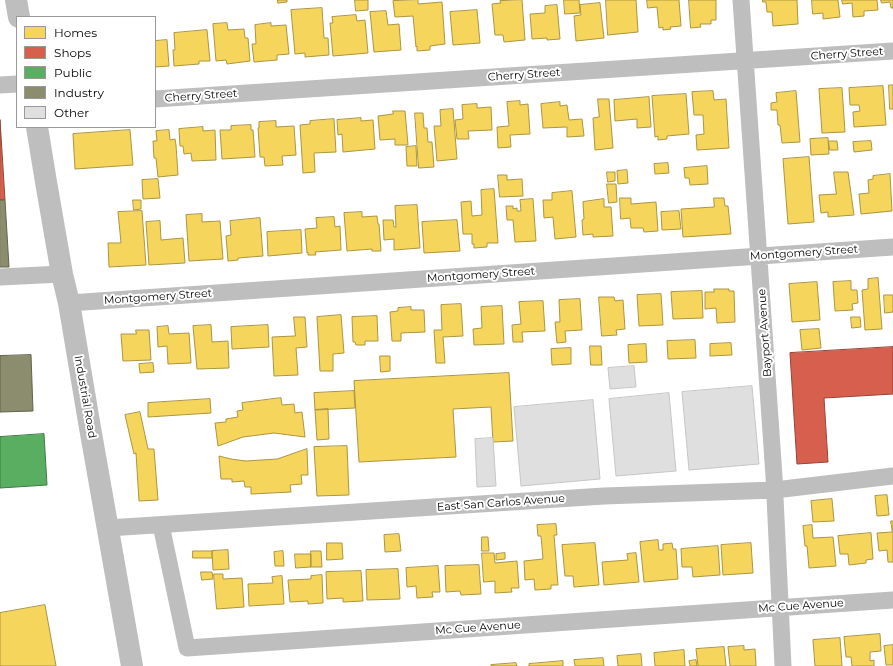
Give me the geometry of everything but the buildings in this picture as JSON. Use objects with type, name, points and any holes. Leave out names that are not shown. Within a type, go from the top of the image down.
[{"type":"main road","points":[[16,0],[19,16]]},
{"type":"main road","name":"Industrial Road","points":[[37,128],[132,666]]},
{"type":"street","name":"Bayport Avenue","points":[[741,0],[760,256],[775,490],[783,666]]},
{"type":"street","name":"Cherry Street","points":[[156,99],[893,51]]},
{"type":"street","points":[[0,84],[16,84]]},
{"type":"street","name":"Montgomery Street","points":[[69,303],[893,247]]},
{"type":"street","points":[[0,277],[62,274]]},
{"type":"street","name":"East San Carlos Avenue","points":[[108,528],[604,496],[775,490],[893,476]]},
{"type":"street","name":"Mc Cue Avenue","points":[[161,525],[187,648],[893,600]]}]
